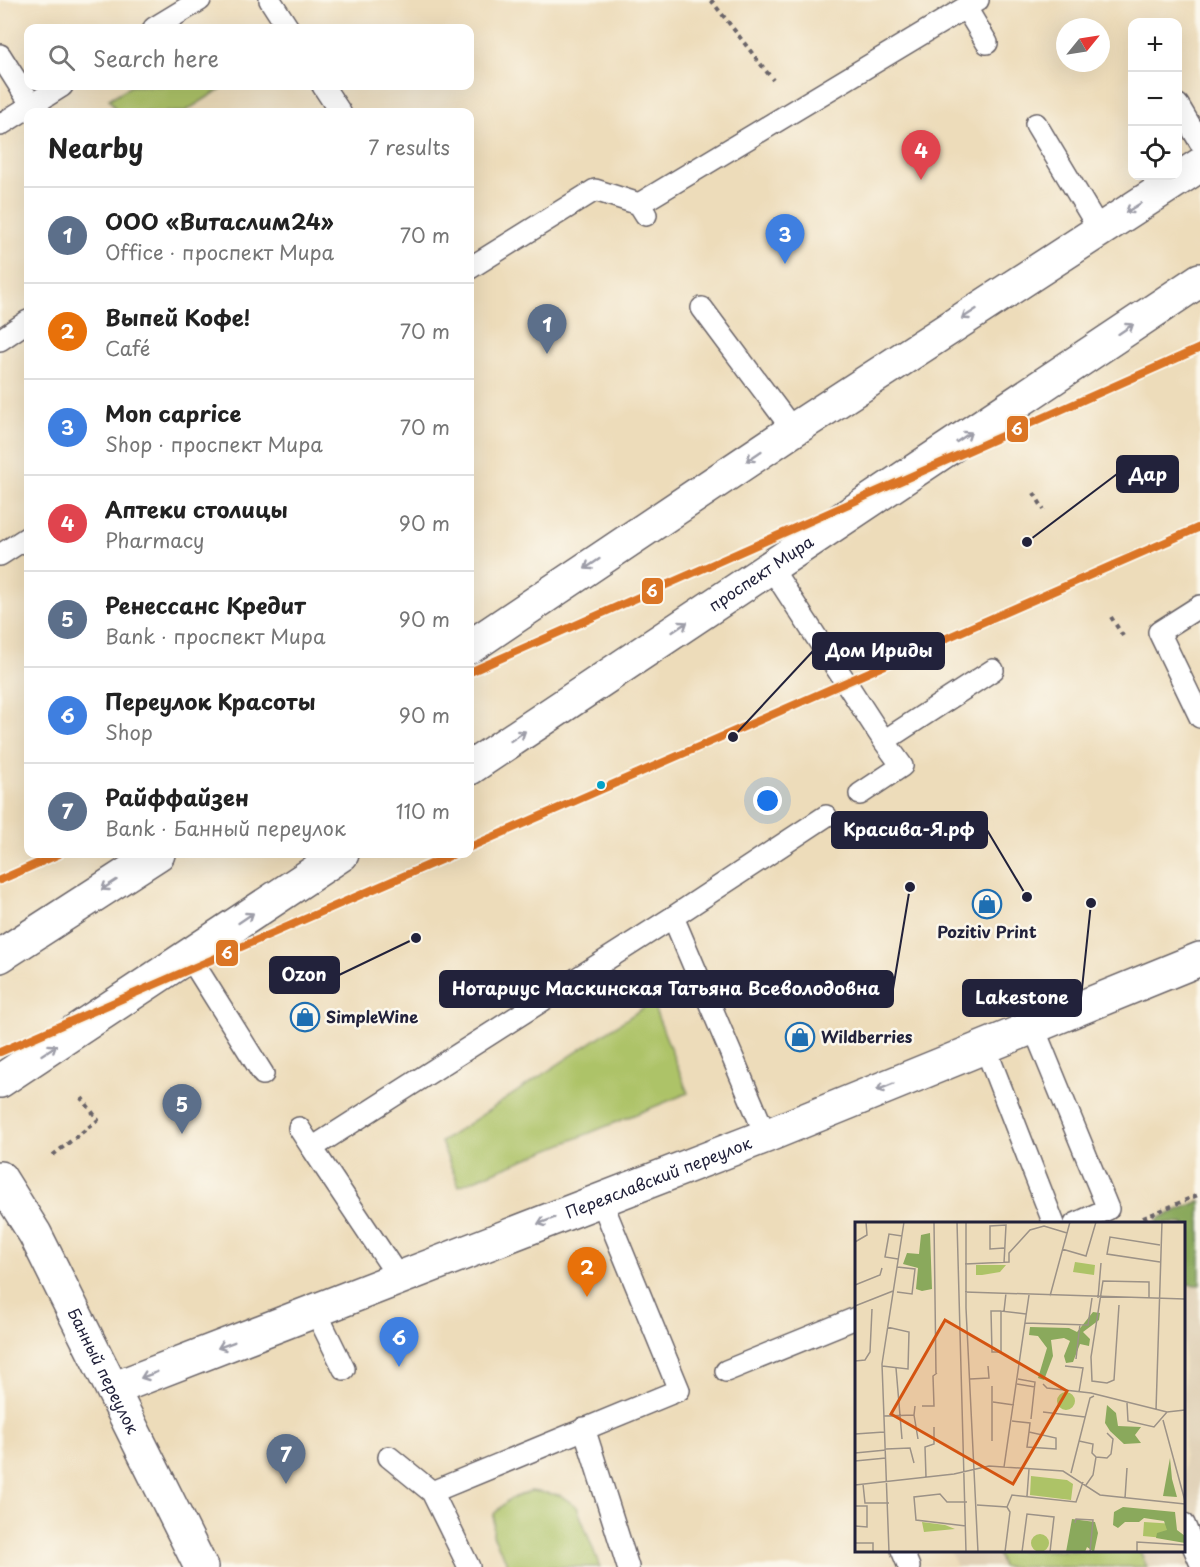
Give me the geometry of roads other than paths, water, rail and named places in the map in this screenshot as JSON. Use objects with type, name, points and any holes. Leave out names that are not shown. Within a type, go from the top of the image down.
[{"type":"main road","points":[[474,643],[793,430],[1200,165]]},
{"type":"main road","name":"проспект Мира","points":[[474,765],[1200,280]]},
{"type":"main road","points":[[0,956],[152,858]]},
{"type":"main road","points":[[0,1081],[336,858]]},
{"type":"main road","name":"Переяславский переулок","points":[[113,1389],[766,1136],[1200,959]]},
{"type":"main road","name":"Банный переулок","points":[[0,1178],[35,1234],[201,1567]]},
{"type":"lane","points":[[161,24],[200,0]]},
{"type":"lane","points":[[270,0],[285,24]]},
{"type":"lane","points":[[474,266],[596,190],[643,209],[796,110],[972,4],[987,43]]},
{"type":"lane","points":[[0,55],[32,108]]},
{"type":"lane","points":[[34,108],[57,90]]},
{"type":"lane","points":[[326,90],[337,108]]},
{"type":"lane","points":[[1182,112],[1200,142]]},
{"type":"lane","points":[[0,125],[24,113]]},
{"type":"lane","points":[[1036,124],[1099,229]]},
{"type":"lane","points":[[702,308],[793,430]]},
{"type":"lane","points":[[0,340],[24,324]]},
{"type":"lane","points":[[0,555],[24,540]]},
{"type":"lane","points":[[770,566],[902,766],[860,794]]},
{"type":"lane","points":[[1200,606],[1159,632],[1200,717]]},
{"type":"lane","points":[[884,741],[993,670]]},
{"type":"lane","points":[[312,1148],[674,917],[826,816]]},
{"type":"lane","points":[[674,917],[766,1136]]},
{"type":"lane","points":[[189,956],[263,1074]]},
{"type":"lane","points":[[1033,1026],[1108,1209],[1079,1222]]},
{"type":"lane","points":[[985,1047],[1053,1222]]},
{"type":"lane","points":[[299,1128],[399,1278]]},
{"type":"lane","points":[[432,1492],[680,1390],[601,1200]]},
{"type":"lane","points":[[315,1310],[344,1369]]},
{"type":"lane","points":[[726,1371],[855,1317]]},
{"type":"lane","points":[[584,1428],[628,1567]]},
{"type":"lane","points":[[389,1457],[432,1492],[469,1567]]},
{"type":"lane","points":[[1185,1526],[1200,1562]]},
{"type":"lane","points":[[902,1552],[909,1567]]},
{"type":"place","name":"Аптеки столицы","points":[[921,180]]},
{"type":"place","name":"Mon caprice","points":[[785,264]]},
{"type":"place","name":"ООО «Витаслим24»","points":[[547,354]]},
{"type":"place","name":"Дар","points":[[1027,542]]},
{"type":"place","name":"Дом Ириды","points":[[733,737]]},
{"type":"place","name":"Нотариус Маскинская Татьяна Всеволодовна","points":[[910,887]]},
{"type":"place","name":"Красива-Я.рф","points":[[1027,897]]},
{"type":"place","name":"Lakestone","points":[[1091,903]]},
{"type":"place","name":"Pozitiv Print","points":[[987,904]]},
{"type":"place","name":"Ozon","points":[[416,938]]},
{"type":"place","name":"SimpleWine","points":[[305,1017]]},
{"type":"place","name":"Wildberries","points":[[800,1037]]},
{"type":"place","name":"Ренессанс Кредит","points":[[182,1134]]},
{"type":"place","name":"Выпей Кофе!","points":[[587,1297]]},
{"type":"place","name":"Переулок Красоты","points":[[399,1367]]},
{"type":"place","name":"Райффайзен","points":[[286,1484]]}]
